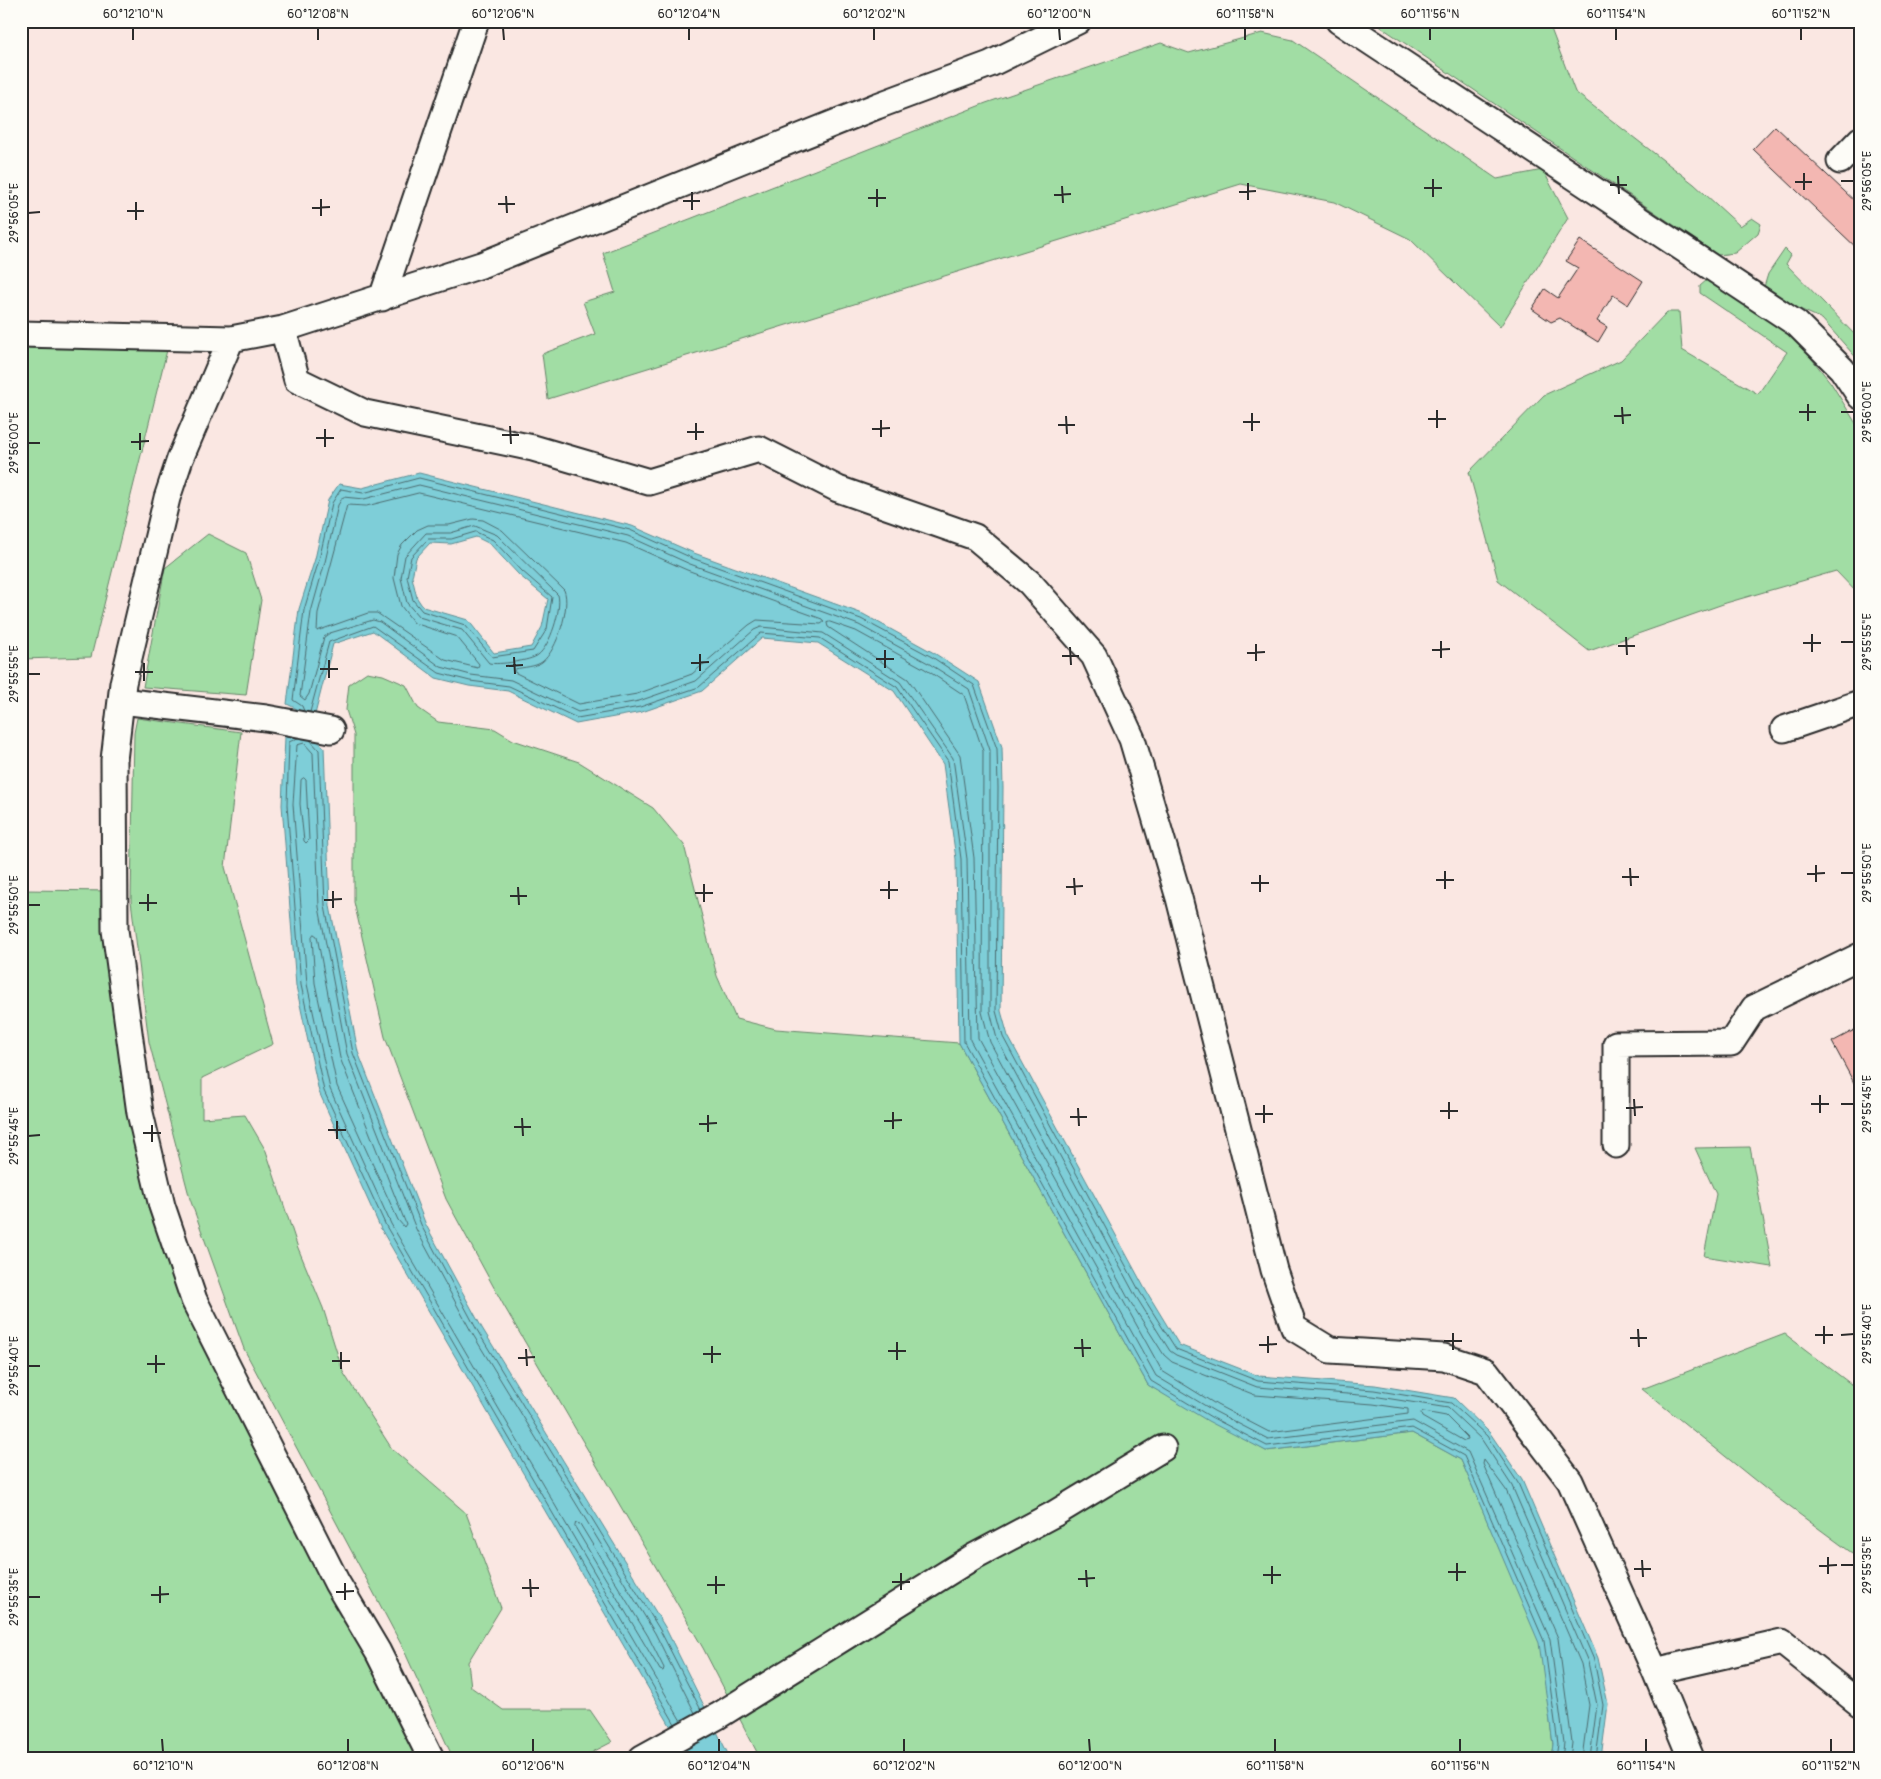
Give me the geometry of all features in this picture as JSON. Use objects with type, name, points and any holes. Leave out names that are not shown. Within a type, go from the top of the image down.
[{"type":"street","points":[[382,298],[476,21]]},
{"type":"street","points":[[21,334],[231,339],[283,329],[481,265],[868,110],[990,64],[1078,21]]},
{"type":"street","points":[[1339,21],[1798,324],[1842,369],[1860,396]]},
{"type":"street","points":[[1840,161],[1860,140]]},
{"type":"street","points":[[283,329],[297,380],[365,413],[533,448],[649,482],[759,449],[838,489],[975,537],[1030,583],[1094,656],[1132,739],[1184,916],[1274,1270],[1294,1328],[1330,1350],[1444,1357],[1486,1371],[1570,1482],[1656,1671],[1691,1758]]},
{"type":"street","points":[[231,339],[180,459],[167,498],[141,600],[120,701],[114,760],[115,930],[140,1113],[162,1206],[194,1300],[337,1582],[378,1652],[431,1758]]},
{"type":"street","points":[[120,701],[266,718],[331,730]]},
{"type":"street","points":[[1784,729],[1860,703]]},
{"type":"street","points":[[1616,1145],[1616,1044],[1731,1043],[1754,1008],[1860,956]]},
{"type":"street","points":[[642,1758],[718,1716],[973,1557],[1054,1514],[1163,1448]]},
{"type":"street","points":[[1656,1671],[1782,1642],[1860,1704]]},
{"type":"green space","points":[[1372,21],[1548,21],[1575,92],[1694,184],[1740,226],[1752,218],[1761,224],[1758,233],[1735,253],[1718,255]]},
{"type":"green space","points":[[1262,33],[1293,40],[1497,179],[1543,170],[1568,218],[1500,327],[1410,239],[1334,202],[1241,184],[548,399],[542,354],[595,334],[583,302],[615,292],[603,253],[986,103],[1161,43],[1189,53]]},
{"type":"green space","points":[[1785,249],[1791,255],[1786,264],[1860,340],[1860,362],[1822,319],[1782,301],[1764,287],[1768,274]]},
{"type":"green space","points":[[1707,280],[1796,339],[1831,383],[1860,430],[1860,596],[1836,571],[1726,603],[1589,651],[1498,580],[1469,472],[1544,395],[1621,360],[1667,312],[1679,312],[1682,350],[1758,394],[1787,352],[1700,293],[1700,286]]},
{"type":"green space","points":[[21,335],[168,346],[91,657],[21,659]]},
{"type":"green space","points":[[208,534],[246,553],[261,600],[246,695],[143,687],[165,568]]},
{"type":"green space","points":[[367,672],[383,675],[406,685],[418,708],[438,722],[495,729],[513,740],[579,762],[653,808],[684,845],[717,976],[736,1019],[776,1029],[959,1043],[1148,1385],[1266,1451],[1412,1433],[1461,1460],[1540,1643],[1553,1745],[1551,1758],[760,1758],[703,1648],[504,1306],[446,1199],[385,1037],[354,902],[354,735],[346,710],[349,684]]},
{"type":"green space","points":[[137,718],[241,732],[225,867],[273,1044],[202,1078],[202,1118],[245,1115],[266,1151],[298,1248],[323,1308],[343,1372],[392,1449],[466,1513],[501,1608],[468,1662],[471,1687],[503,1710],[590,1710],[612,1742],[581,1758],[453,1758],[402,1646],[244,1349],[190,1199],[149,1042],[131,901],[134,733]]},
{"type":"green space","points":[[21,890],[115,891],[162,1206],[431,1758],[21,1758]]},
{"type":"green space","points":[[1750,1147],[1772,1267],[1704,1256],[1716,1194],[1695,1148]]},
{"type":"green space","points":[[1785,1334],[1860,1391],[1860,1543],[1852,1553],[1772,1494],[1642,1389]]},
{"type":"water","points":[[419,473],[632,526],[694,553],[863,614],[934,653],[979,682],[1002,747],[1001,1011],[1008,1036],[1145,1289],[1179,1345],[1259,1376],[1375,1385],[1454,1398],[1490,1433],[1522,1480],[1598,1658],[1608,1704],[1601,1758],[1551,1758],[1553,1744],[1539,1643],[1461,1460],[1412,1433],[1266,1451],[1208,1421],[1148,1385],[959,1043],[956,859],[943,764],[894,691],[818,643],[762,638],[702,691],[642,712],[576,724],[508,691],[469,686],[436,678],[373,631],[333,644],[310,734],[324,747],[330,906],[358,1052],[426,1225],[482,1328],[665,1627],[730,1758],[689,1758],[381,1229],[319,1092],[296,986],[282,805],[285,737],[300,732],[299,710],[287,704],[299,609],[315,559],[328,500],[339,484],[362,488]],"holes":[[[476,537],[490,544],[519,575],[548,599],[542,627],[531,647],[494,653],[468,620],[423,607],[417,598],[412,577],[416,558],[430,543],[451,544]]]},
{"type":"building","points":[[1775,126],[1860,206],[1860,251],[1753,149]]},
{"type":"building","points":[[1580,240],[1643,281],[1628,305],[1613,295],[1597,321],[1607,327],[1598,342],[1560,318],[1551,322],[1532,309],[1545,289],[1558,298],[1578,268],[1566,261]]},
{"type":"building","points":[[1860,1027],[1860,1094],[1832,1042]]}]
